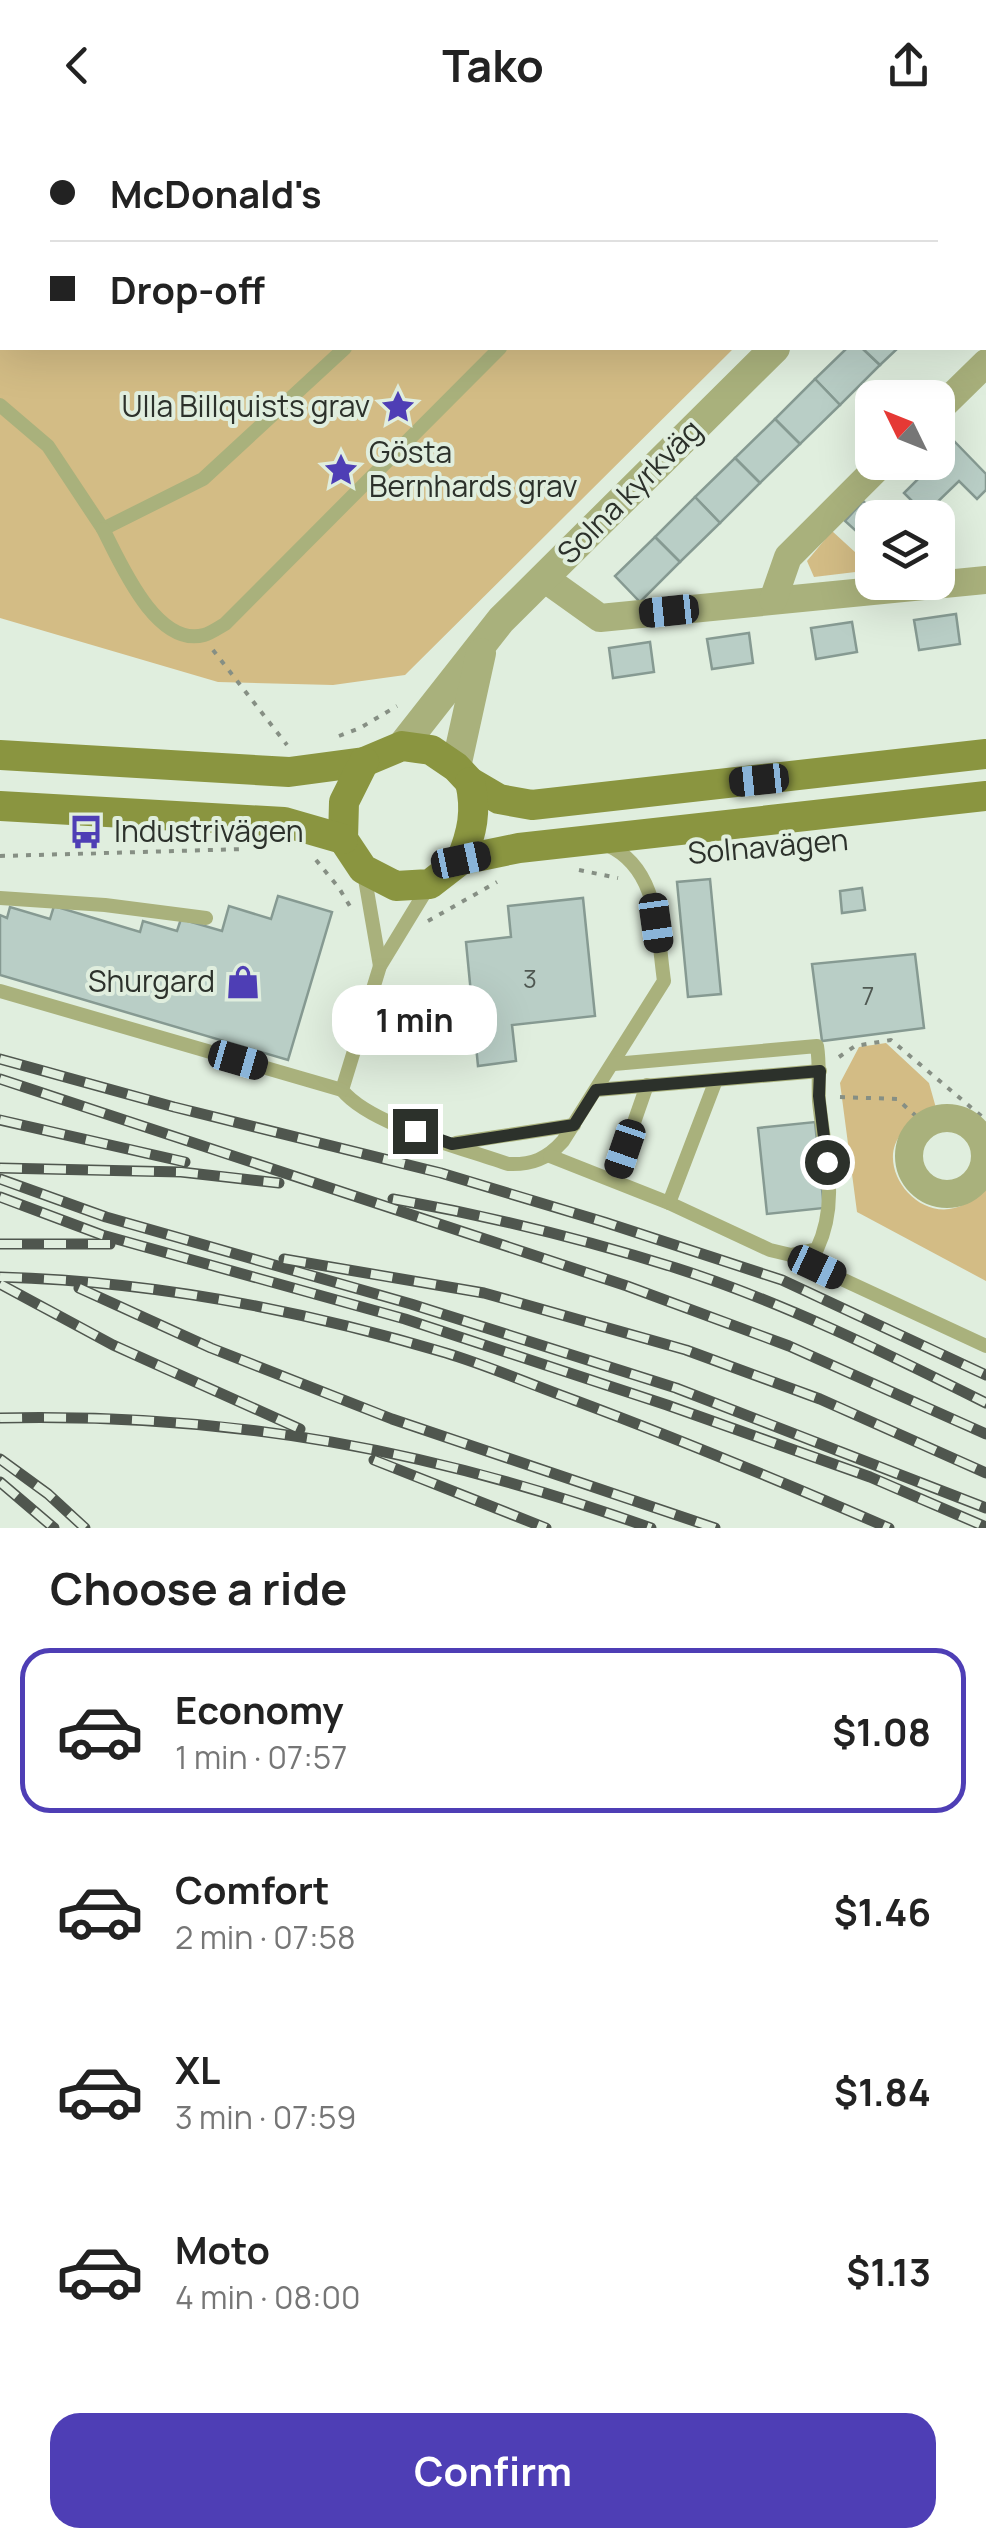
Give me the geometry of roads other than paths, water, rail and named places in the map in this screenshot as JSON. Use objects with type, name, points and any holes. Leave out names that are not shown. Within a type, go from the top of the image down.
[{"type":"main road","points":[[7,754],[288,772],[364,762],[402,746],[431,750],[498,798],[532,805],[986,754]]},
{"type":"main road","points":[[364,762],[344,802],[343,838],[363,869],[396,886],[430,884]]},
{"type":"main road","points":[[461,860],[472,830],[474,802],[463,774]]},
{"type":"main road","name":"Solnavägen","points":[[430,884],[461,860],[579,854],[986,796]]},
{"type":"main road","points":[[2,805],[284,822],[343,838]]},
{"type":"street","name":"Solna kyrkväg","points":[[402,746],[486,637],[774,350]]},
{"type":"street","points":[[955,393],[986,363]]},
{"type":"street","points":[[773,600],[788,557],[865,480]]},
{"type":"street","points":[[544,578],[600,618],[986,580]]},
{"type":"street","name":"Solna kyrkväg","points":[[463,774],[472,688],[486,637]]},
{"type":"street","points":[[938,1118],[958,1119],[970,1125],[982,1138],[986,1151],[982,1170],[969,1187],[957,1192],[935,1192],[924,1186],[913,1174],[909,1161],[914,1136],[938,1118]]},
{"type":"lane","points":[[103,529],[203,479],[343,350]]},
{"type":"lane","points":[[0,405],[48,446],[103,529],[134,589],[158,619],[178,634],[202,636],[225,624],[498,350]]},
{"type":"lane","points":[[0,991],[342,1090],[354,1106],[508,1164],[527,1164],[550,1156],[574,1125],[664,981],[651,894],[639,869],[625,853],[579,854]]},
{"type":"lane","points":[[363,869],[380,966]]},
{"type":"lane","points":[[342,1090],[380,966],[430,884]]},
{"type":"lane","points":[[0,898],[105,905],[206,918]]},
{"type":"lane","points":[[614,1064],[817,1046],[819,1096],[832,1195],[826,1229],[817,1249],[792,1255]]},
{"type":"lane","points":[[596,1090],[820,1071]]},
{"type":"lane","points":[[669,1203],[716,1080]]},
{"type":"lane","points":[[614,1180],[647,1085]]},
{"type":"lane","points":[[452,1144],[574,1125]]},
{"type":"lane","points":[[550,1156],[669,1203],[770,1250],[792,1255],[986,1346]]},
{"type":"railway","points":[[0,1059],[441,1173],[604,1222],[782,1280],[986,1375]]},
{"type":"railway","points":[[0,1079],[627,1286],[789,1346],[986,1434]]},
{"type":"railway","points":[[0,1120],[185,1162]]},
{"type":"railway","points":[[0,1168],[181,1172],[279,1183]]},
{"type":"railway","points":[[0,1179],[106,1217],[411,1304],[676,1388],[986,1508]]},
{"type":"railway","points":[[0,1197],[102,1235],[405,1319],[667,1405],[870,1477],[986,1527]]},
{"type":"railway","points":[[393,1199],[571,1238],[716,1282],[834,1330],[986,1403]]},
{"type":"railway","points":[[0,1244],[110,1244]]},
{"type":"railway","points":[[284,1259],[484,1293],[686,1350],[820,1399],[986,1473]]},
{"type":"railway","points":[[0,1277],[113,1285],[225,1300],[446,1353],[733,1462],[889,1528]]},
{"type":"railway","points":[[0,1284],[113,1345],[300,1429]]},
{"type":"railway","points":[[79,1288],[211,1348],[392,1419],[715,1528]]},
{"type":"railway","points":[[0,1418],[169,1422],[331,1442],[490,1477],[651,1528]]},
{"type":"railway","points":[[0,1459],[48,1494],[85,1528]]},
{"type":"railway","points":[[374,1460],[546,1528]]},
{"type":"railway","points":[[0,1482],[54,1528]]},
{"type":"place","name":"Ulla Billquists grav","points":[[398,407]]},
{"type":"place","name":"Gösta Bernhards grav","points":[[341,470]]},
{"type":"place","name":"Industrivägen","points":[[86,832]]},
{"type":"place","name":"Shurgard","points":[[243,982]]}]
